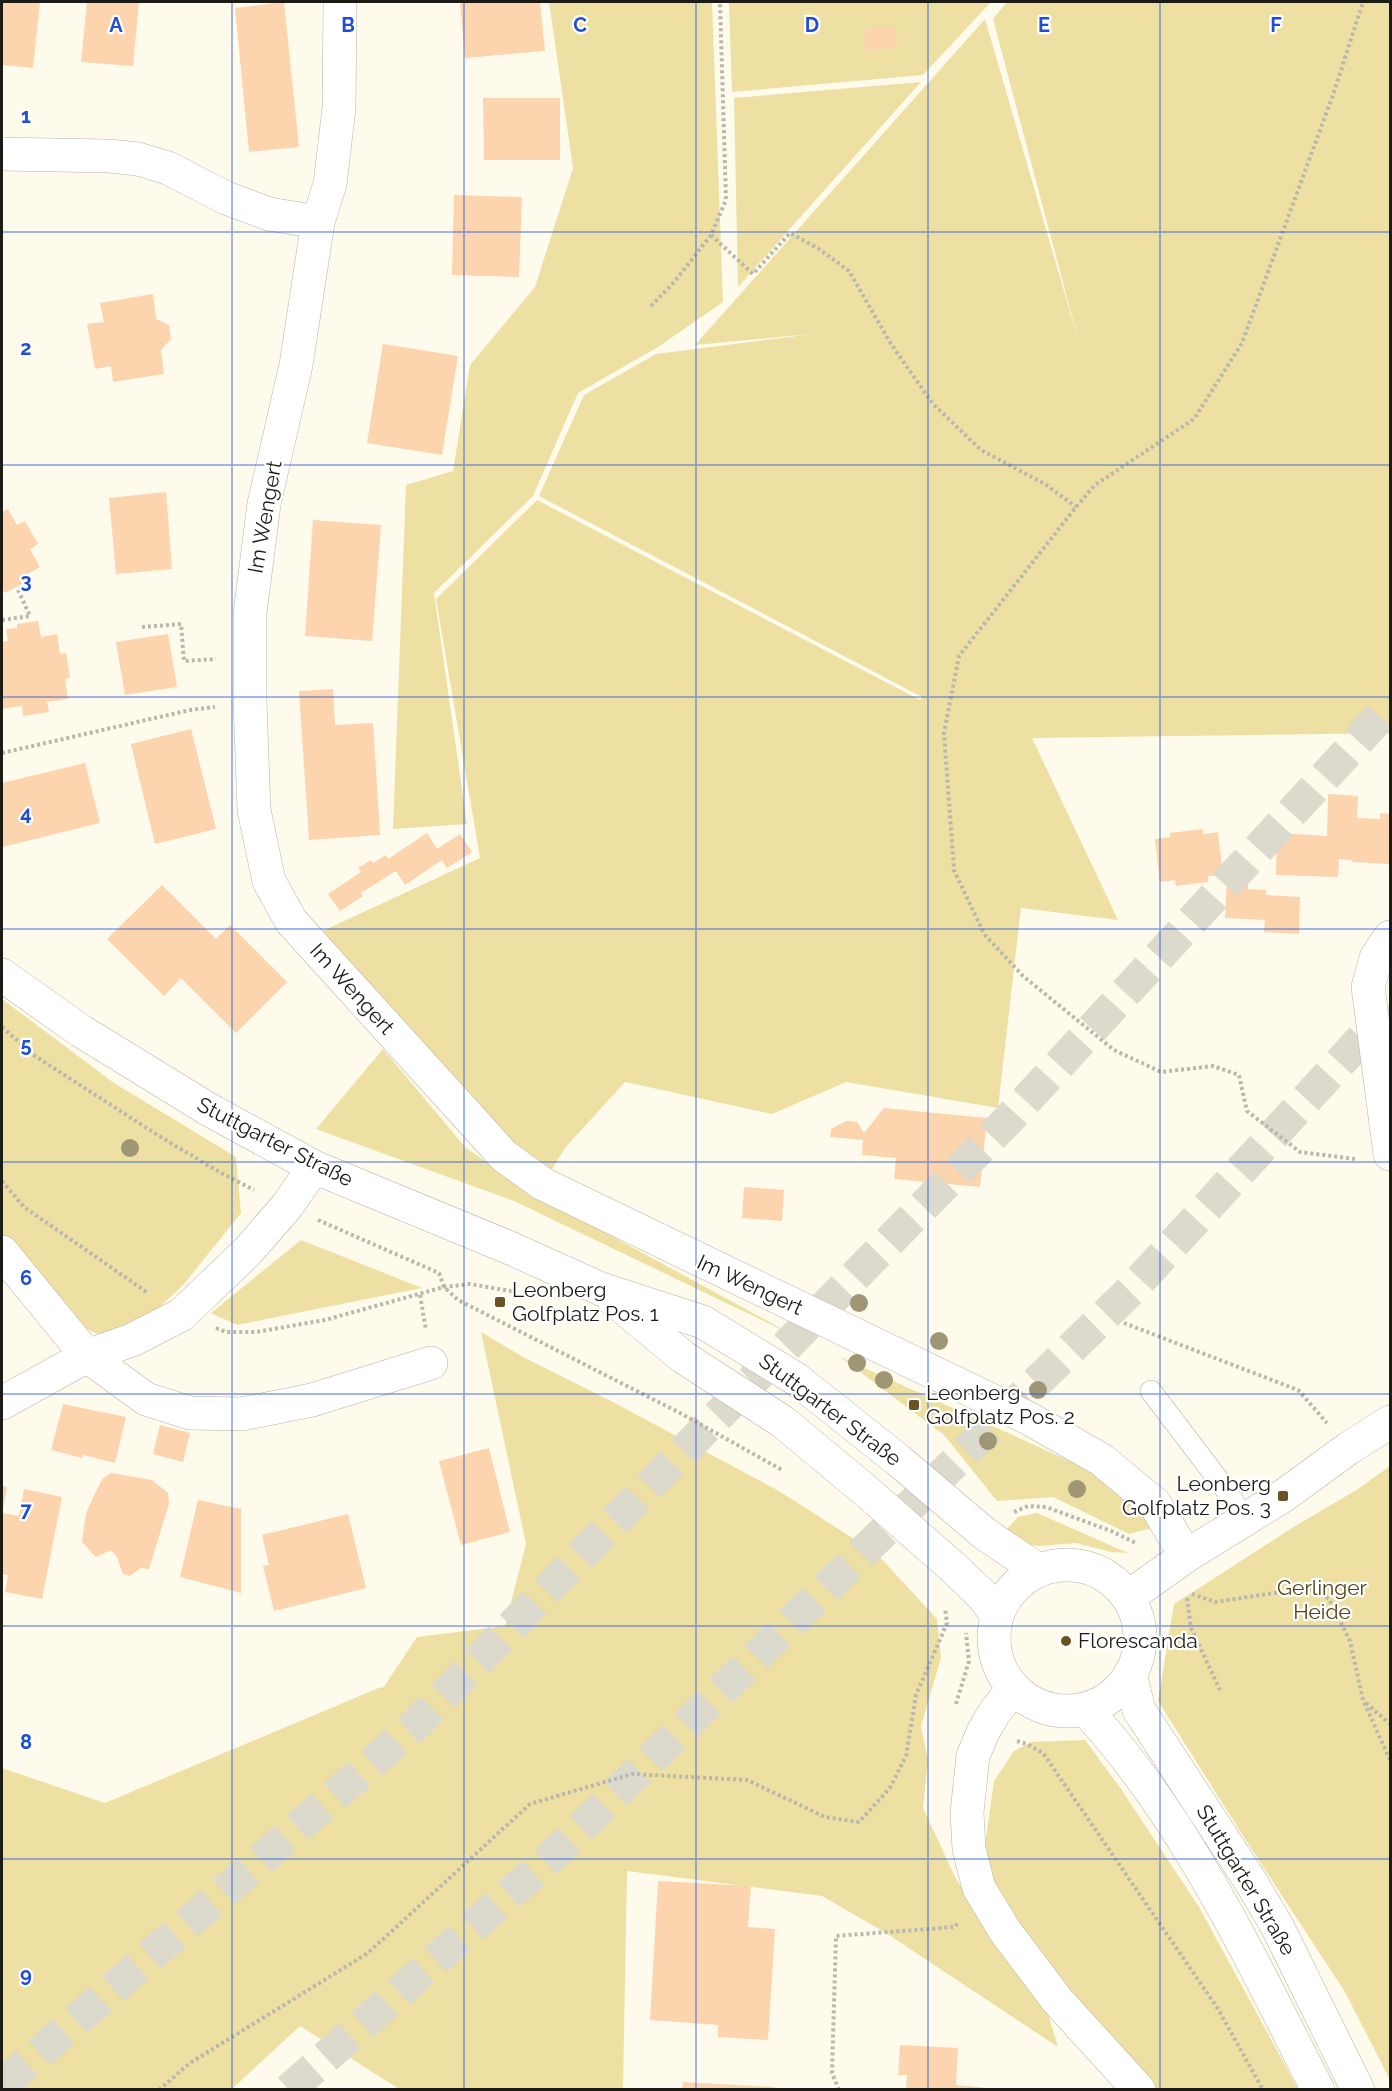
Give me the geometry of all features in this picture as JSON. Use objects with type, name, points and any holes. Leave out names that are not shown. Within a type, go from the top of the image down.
[{"type":"street","name":"Im Wengert","points":[[340,2],[339,108],[330,184],[318,222],[296,365],[264,504],[250,614],[254,810],[269,881],[291,921],[504,1156],[543,1184],[1028,1418],[1102,1461],[1155,1504],[1178,1573]]},
{"type":"street","points":[[2,154],[109,156],[138,159],[168,168],[226,198],[269,214],[318,222]]},
{"type":"street","points":[[1377,1156],[1368,987],[1376,958],[1390,937]]},
{"type":"street","name":"Stuttgarter Straße","points":[[2,975],[81,1031],[207,1109],[314,1167],[510,1248],[601,1289],[703,1322],[796,1379],[898,1460],[985,1534],[1038,1570]]},
{"type":"street","points":[[2,1403],[87,1356],[132,1340],[181,1315],[248,1251],[286,1206],[314,1167]]},
{"type":"street","points":[[2,1252],[87,1356],[146,1399],[190,1413],[242,1414],[312,1400],[431,1363]]},
{"type":"street","name":"Stuttgarter Straße","points":[[601,1289],[683,1357],[783,1422],[811,1445],[955,1569],[983,1596],[996,1614]]},
{"type":"street","points":[[1128,1597],[1178,1573],[1245,1519],[1283,1496],[1349,1448],[1390,1422]]},
{"type":"street","points":[[1063,1564],[1088,1567],[1112,1579],[1128,1597],[1138,1621],[1140,1646],[1134,1669],[1120,1690],[1104,1702],[1084,1710],[1059,1712],[1034,1704],[1013,1689],[998,1667],[992,1641],[996,1614],[1012,1587],[1038,1570],[1063,1564]]},
{"type":"street","name":"Stuttgarter Straße","points":[[1130,1674],[1139,1710],[1278,1928],[1358,2090]]},
{"type":"street","points":[[1013,1689],[994,1713],[973,1756],[967,1812],[969,1849],[979,1888],[1005,1931],[1058,2000],[1139,2090]]},
{"type":"street","name":"Stuttgarter Straße","points":[[1084,1710],[1109,1736],[1172,1823],[1214,1892],[1318,2090]]},
{"type":"lane","points":[[1151,1391],[1226,1490],[1245,1519]]},
{"type":"path","points":[[651,306],[675,281],[711,235],[726,200],[720,2]]},
{"type":"path","points":[[1363,2],[1323,124],[1242,343],[1194,419],[1095,485],[959,656],[944,733],[954,870],[984,934],[1023,976],[1114,1050],[1161,1072],[1213,1066],[1239,1075],[1247,1111],[1300,1152],[1354,1159],[1377,1156]]},
{"type":"path","points":[[711,235],[753,274],[790,233],[819,249],[849,271],[891,344],[933,404],[981,450],[1045,483],[1076,507]]},
{"type":"path","points":[[2,620],[30,616],[18,591]]},
{"type":"path","points":[[142,627],[181,624],[184,661],[250,657]]},
{"type":"path","points":[[2,753],[190,710]]},
{"type":"path","points":[[2,1027],[35,1056],[221,1173],[286,1206],[439,1273],[444,1287],[458,1300],[682,1414],[790,1475]]},
{"type":"path","points":[[2,1180],[24,1207],[181,1315],[226,1332],[256,1332],[325,1320],[444,1287]]},
{"type":"path","points":[[1124,1323],[1298,1390],[1349,1448]]},
{"type":"path","points":[[985,1534],[1012,1513],[1028,1506],[1046,1507],[1136,1544],[1178,1573],[1198,1597],[1215,1602],[1301,1589],[1316,1591],[1329,1599],[1350,1641],[1364,1700],[1390,1760]]},
{"type":"path","points":[[1178,1573],[1191,1628],[1220,1690]]},
{"type":"path","points":[[159,2090],[190,2063],[368,1953],[530,1804],[632,1774],[712,1778],[747,1780],[825,1817],[859,1822],[890,1788],[906,1756],[916,1695],[947,1623],[944,1604]]},
{"type":"path","points":[[965,1623],[969,1661],[951,1720],[983,1732],[1027,1744],[1043,1753],[1218,2009],[1263,2090]]},
{"type":"path","points":[[1364,1700],[1390,1724]]},
{"type":"path","points":[[839,2090],[832,2073],[836,1936],[955,1928],[979,1888]]},
{"type":"green space","points":[[549,2],[712,2],[723,302],[658,347],[578,393],[533,496],[434,593],[467,824],[393,829],[406,485],[453,471],[470,365],[535,287],[573,168]]},
{"type":"green space","points":[[729,2],[991,2],[923,75],[732,92]]},
{"type":"green space","points":[[1007,2],[1390,2],[1390,733],[1032,738],[1118,920],[1021,908],[998,1108],[846,1082],[772,1114],[625,1082],[565,1148],[543,1184],[314,935],[480,858],[436,599],[537,500],[920,700],[922,697],[539,496],[584,395],[656,354],[813,334],[695,345],[985,19],[1079,343],[993,19]]},
{"type":"green space","points":[[921,82],[738,287],[734,98]]},
{"type":"green space","points":[[2,999],[114,1083],[236,1157],[241,1213],[184,1284],[140,1326],[97,1334],[68,1320],[2,1240]]},
{"type":"green space","points":[[383,1049],[465,1147],[525,1189],[797,1337],[514,1201],[316,1129]]},
{"type":"green space","points":[[301,1240],[422,1288],[237,1325],[211,1313]]},
{"type":"green space","points":[[481,1332],[523,1357],[611,1401],[779,1491],[876,1553],[937,1619],[941,1658],[921,1726],[928,1760],[923,1808],[956,1879],[1046,2007],[1058,2047],[886,1933],[822,1896],[627,1871],[623,2089],[399,2089],[300,2026],[232,2089],[2,2089],[2,1768],[105,1803],[383,1688],[417,1637],[505,1626],[526,1544]]},
{"type":"green space","points":[[840,1357],[1083,1467],[1134,1503],[1152,1528],[1129,1534],[1053,1497],[997,1501],[944,1435]]},
{"type":"green space","name":"Gerlinger Heide","points":[[1390,1466],[1390,2080],[1345,1992],[1158,1701],[1174,1604],[1292,1528],[1358,1489]]},
{"type":"green space","points":[[1037,1513],[1128,1553],[1111,1552],[1076,1543],[1039,1546],[1019,1544],[1001,1535],[1018,1517]]},
{"type":"green space","points":[[1085,1740],[1121,1789],[1199,1907],[1298,2089],[1139,2089],[979,1888],[994,1781],[1014,1751],[1031,1742]]},
{"type":"building","points":[[2,2],[40,2],[33,68],[2,65]]},
{"type":"building","points":[[87,2],[139,2],[133,66],[81,62]]},
{"type":"building","points":[[284,2],[299,147],[249,152],[235,8]]},
{"type":"building","points":[[460,2],[540,2],[545,51],[465,58]]},
{"type":"building","points":[[895,27],[897,48],[866,51],[864,29]]},
{"type":"building","points":[[483,98],[560,98],[560,160],[484,160]]},
{"type":"building","points":[[454,195],[522,197],[519,277],[452,275]]},
{"type":"building","points":[[153,294],[156,319],[169,325],[171,339],[161,350],[164,374],[113,382],[111,366],[95,369],[87,324],[104,322],[100,303]]},
{"type":"building","points":[[383,344],[458,356],[442,455],[367,443]]},
{"type":"building","points":[[166,492],[172,569],[116,574],[109,498]]},
{"type":"building","points":[[8,509],[17,525],[25,521],[38,544],[30,549],[40,567],[19,579],[22,584],[5,593],[2,588],[2,512]]},
{"type":"building","points":[[313,520],[381,525],[372,641],[305,636]]},
{"type":"building","points":[[38,621],[41,637],[57,634],[60,654],[66,653],[70,678],[65,679],[68,699],[47,702],[49,712],[23,716],[22,706],[2,709],[2,642],[8,641],[6,629],[17,628],[17,624]]},
{"type":"building","points":[[168,634],[177,687],[125,695],[116,642]]},
{"type":"building","points":[[333,689],[335,725],[373,723],[380,835],[309,840],[299,691]]},
{"type":"building","points":[[191,729],[216,829],[155,844],[131,744]]},
{"type":"building","points":[[85,763],[100,823],[2,847],[2,783]]},
{"type":"building","points":[[1328,794],[1358,796],[1357,818],[1380,819],[1380,813],[1390,814],[1390,864],[1339,859],[1338,877],[1276,875],[1277,833],[1327,836]]},
{"type":"building","points":[[1203,829],[1203,834],[1218,832],[1223,875],[1208,876],[1208,882],[1176,886],[1175,880],[1160,882],[1155,839],[1170,837],[1170,833]]},
{"type":"building","points":[[427,833],[437,849],[460,834],[472,852],[447,868],[442,860],[405,885],[396,871],[361,893],[363,896],[340,911],[328,894],[361,872],[358,868],[386,855],[388,859]]},
{"type":"building","points":[[1227,879],[1248,880],[1248,889],[1266,890],[1266,895],[1300,897],[1299,934],[1264,932],[1265,920],[1225,918]]},
{"type":"building","points":[[162,885],[216,939],[230,925],[287,982],[236,1033],[181,978],[164,996],[107,939]]},
{"type":"building","points":[[884,1108],[987,1118],[980,1187],[894,1179],[896,1158],[862,1155],[863,1140],[830,1137],[831,1129],[846,1121],[857,1122],[864,1133]]},
{"type":"building","points":[[744,1187],[784,1190],[782,1221],[742,1218]]},
{"type":"building","points":[[63,1404],[126,1417],[115,1463],[51,1450]]},
{"type":"building","points":[[160,1425],[190,1433],[183,1462],[153,1454]]},
{"type":"building","points":[[489,1448],[510,1532],[461,1545],[439,1461]]},
{"type":"building","points":[[111,1473],[152,1480],[168,1493],[169,1504],[149,1569],[141,1568],[130,1576],[123,1574],[117,1557],[111,1550],[96,1557],[82,1542],[86,1513],[102,1479]]},
{"type":"building","points":[[2,1486],[7,1487],[3,1509],[2,1509]]},
{"type":"building","points":[[24,1489],[62,1497],[42,1599],[5,1592],[8,1575],[2,1574],[2,1513],[19,1516]]},
{"type":"building","points":[[198,1500],[241,1509],[241,1593],[180,1577]]},
{"type":"building","points":[[348,1514],[366,1588],[274,1611],[263,1566],[269,1565],[262,1535]]},
{"type":"building","points":[[658,1881],[751,1886],[748,1927],[775,1929],[768,2040],[718,2037],[718,2025],[650,2020]]},
{"type":"building","points":[[900,2045],[958,2048],[956,2085],[988,2088],[988,2090],[906,2090],[907,2075],[898,2075]]},
{"type":"building","points":[[683,2082],[775,2087],[775,2090],[682,2090]]},
{"type":"tunnel","points":[[2,2085],[412,1728],[1008,1120],[1390,706]]},
{"type":"tunnel","points":[[289,2090],[549,1859],[1132,1289],[1390,1008]]},
{"type":"place","name":"Leonberg Golfplatz Pos. 1","points":[[500,1302]]},
{"type":"place","name":"Leonberg Golfplatz Pos. 2","points":[[914,1405]]},
{"type":"place","name":"Leonberg Golfplatz Pos. 3","points":[[1283,1496]]},
{"type":"place","name":"Florescanda","points":[[1066,1641]]}]
